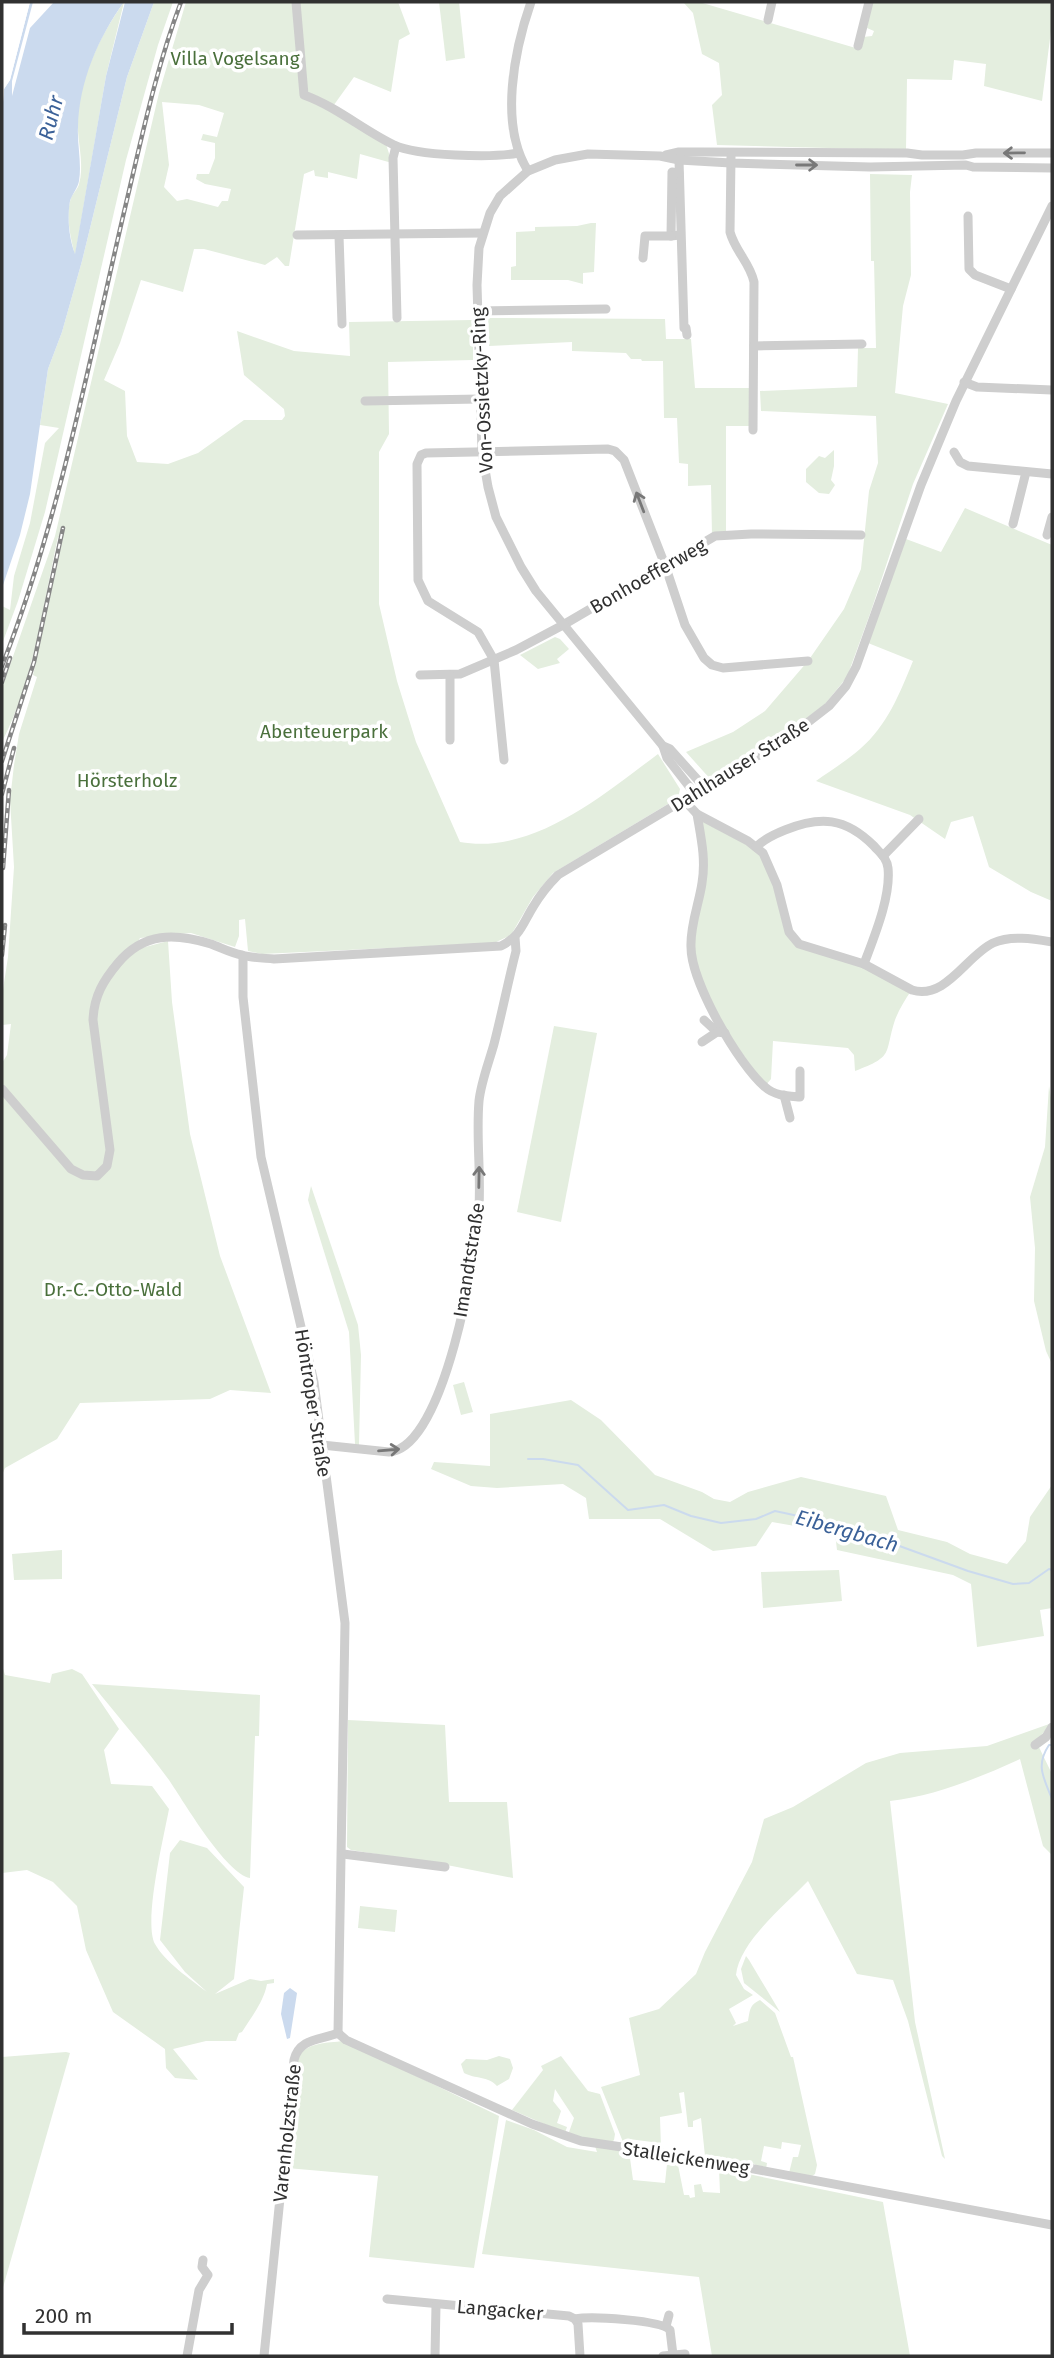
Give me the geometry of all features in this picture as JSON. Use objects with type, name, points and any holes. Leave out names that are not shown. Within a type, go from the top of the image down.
[{"type":"street","points":[[296,2],[304,95],[331,107],[396,146],[433,154],[518,153]]},
{"type":"street","points":[[528,171],[518,153],[513,128],[514,79],[520,41],[531,2]]},
{"type":"street","points":[[768,20],[772,2]]},
{"type":"street","points":[[859,46],[869,2]]},
{"type":"street","points":[[396,146],[393,158],[397,318]]},
{"type":"street","name":"Von-Ossietzky-Ring","points":[[660,156],[679,152],[922,155],[1052,153]]},
{"type":"street","points":[[730,152],[730,232],[753,277],[753,430]]},
{"type":"street","name":"Von-Ossietzky-Ring","points":[[695,794],[667,758],[663,746],[563,625],[521,567],[496,517],[482,452],[477,264],[482,233],[500,196],[528,171],[555,160],[606,153],[731,163],[870,167],[966,164],[1000,168],[1052,168]]},
{"type":"street","points":[[679,160],[676,236],[684,328],[687,332]]},
{"type":"street","name":"Dahlhauser Straße","points":[[516,937],[537,900],[558,875],[747,764],[809,722],[829,706],[846,686],[864,646],[921,485],[964,382],[1052,206]]},
{"type":"street","points":[[968,216],[969,270],[1011,289]]},
{"type":"street","points":[[297,235],[482,233]]},
{"type":"street","points":[[339,236],[342,324]]},
{"type":"street","points":[[643,258],[645,236],[676,236]]},
{"type":"street","points":[[477,312],[606,309]]},
{"type":"street","points":[[754,346],[862,344]]},
{"type":"street","points":[[964,382],[977,387],[1052,390]]},
{"type":"street","points":[[365,401],[480,399]]},
{"type":"street","points":[[503,760],[494,660],[478,632],[428,601],[421,588],[417,567],[421,455],[432,452],[608,449],[615,452],[624,460],[685,625],[704,659],[723,668],[808,661]]},
{"type":"street","points":[[954,452],[960,462],[968,466],[1052,474]]},
{"type":"street","points":[[1013,524],[1026,472]]},
{"type":"street","points":[[1048,535],[1052,517]]},
{"type":"street","name":"Bonhoefferweg","points":[[420,675],[460,674],[494,660],[563,625],[720,535],[861,535]]},
{"type":"street","points":[[450,675],[450,740]]},
{"type":"street","name":"Von-Ossietzky-Ring","points":[[663,746],[670,749],[705,788]]},
{"type":"street","points":[[684,800],[697,814],[757,847],[771,867],[793,939],[806,947],[864,964],[912,990],[921,993],[932,991],[951,979],[970,960],[994,943],[1018,939],[1052,942]]},
{"type":"street","points":[[697,814],[704,862],[690,948],[712,1012],[721,1032],[765,1087],[776,1095],[800,1097],[800,1071]]},
{"type":"street","points":[[883,856],[919,819]]},
{"type":"street","points":[[757,847],[778,833],[807,821],[824,820],[853,829],[883,856],[888,870],[886,885],[881,913],[864,964]]},
{"type":"street","points":[[2,1089],[71,1169],[90,1177],[102,1173],[107,1166],[110,1150],[93,1020],[96,995],[105,978],[131,949],[147,940],[168,938],[203,942],[243,956],[295,958],[482,948],[501,946],[516,937]]},
{"type":"street","name":"Imandtstraße","points":[[322,1445],[389,1452],[400,1450],[429,1415],[449,1367],[455,1349],[475,1245],[479,1209],[480,1100],[516,951],[516,937]]},
{"type":"street","name":"Höntroper Straße","points":[[243,956],[243,997],[261,1157],[314,1382],[345,1623],[343,1854]]},
{"type":"street","points":[[704,1020],[721,1032]]},
{"type":"street","points":[[702,1042],[721,1032]]},
{"type":"street","points":[[784,1095],[790,1118]]},
{"type":"street","points":[[1035,1745],[1046,1737],[1052,1727]]},
{"type":"street","points":[[338,2033],[343,1854],[445,1867]]},
{"type":"street","name":"Stalleickenweg","points":[[338,2033],[346,2040],[532,2124],[581,2141],[691,2157],[1052,2225]]},
{"type":"street","name":"Varenholzstraße","points":[[264,2356],[296,2051],[301,2045],[338,2033]]},
{"type":"street","points":[[187,2356],[199,2290],[208,2275],[202,2267],[203,2260]]},
{"type":"street","name":"Langacker","points":[[387,2299],[666,2326]]},
{"type":"street","points":[[435,2356],[436,2305]]},
{"type":"street","points":[[669,2315],[666,2326],[670,2330],[668,2355],[685,2354]]},
{"type":"street","points":[[575,2319],[578,2324],[580,2356]]},
{"type":"green space","points":[[124,2],[106,76],[75,256],[69,212],[71,198],[80,178],[80,97],[90,63]]},
{"type":"green space","points":[[154,2],[173,2],[158,45],[126,160],[45,512],[2,644],[2,606],[10,610],[14,576],[30,523],[45,443],[59,428],[40,425],[48,369],[62,332],[82,261],[127,77]]},
{"type":"green space","points":[[186,2],[398,2],[410,34],[399,40],[391,92],[354,77],[331,109],[386,144],[392,163],[360,154],[357,179],[328,172],[328,178],[315,176],[314,170],[304,174],[289,266],[285,266],[277,257],[265,265],[204,249],[194,249],[183,292],[141,280],[120,343],[104,380],[125,391],[127,436],[137,462],[168,464],[198,453],[244,420],[282,420],[285,416],[284,409],[244,375],[237,331],[294,351],[350,356],[349,322],[473,320],[473,360],[388,362],[389,434],[379,452],[379,604],[397,681],[416,742],[460,842],[487,844],[540,831],[590,803],[658,754],[680,789],[678,798],[553,873],[533,897],[511,935],[494,943],[262,954],[248,951],[245,919],[239,920],[239,936],[235,947],[191,933],[140,938],[134,950],[168,941],[172,1002],[190,1134],[220,1256],[271,1393],[230,1390],[210,1399],[80,1403],[57,1439],[5,1468],[2,1475],[2,1063],[7,1055],[11,1024],[2,1025],[2,996],[8,957],[14,867],[10,800],[19,734],[37,677],[33,675],[63,538],[58,537],[30,668],[2,742],[2,688],[55,536],[159,93]],"holes":[[[162,102],[199,105],[224,113],[217,137],[203,134],[201,140],[215,143],[215,158],[209,174],[197,174],[196,179],[205,184],[231,189],[228,201],[222,201],[218,207],[187,199],[177,201],[164,187],[169,165]]]},
{"type":"green space","points":[[439,2],[459,2],[465,58],[446,61]]},
{"type":"green space","points":[[683,2],[699,2],[859,49],[863,37],[872,36],[874,31],[867,28],[871,2],[1052,2],[1052,23],[1042,101],[984,86],[986,64],[954,60],[952,80],[907,79],[906,150],[717,145],[712,105],[722,95],[719,63],[702,54],[693,13]]},
{"type":"green space","points":[[870,174],[912,175],[911,275],[903,306],[895,393],[948,404],[913,484],[847,677],[825,704],[785,735],[712,781],[686,752],[733,732],[765,711],[808,661],[844,609],[861,569],[869,491],[878,463],[876,416],[761,411],[760,391],[857,387],[858,348],[876,348]]},
{"type":"green space","points":[[596,223],[594,272],[583,273],[583,284],[568,280],[511,280],[511,267],[516,266],[516,232],[535,231],[535,227]]},
{"type":"green space","points":[[488,318],[665,319],[666,339],[691,339],[695,388],[753,388],[752,426],[726,426],[726,535],[712,535],[711,485],[688,486],[688,464],[679,463],[677,418],[664,418],[663,361],[631,359],[626,353],[572,351],[572,342],[489,346]]},
{"type":"green space","points":[[834,450],[831,480],[835,485],[829,494],[819,493],[806,482],[806,469],[819,456],[825,458]]},
{"type":"green space","points":[[965,508],[1052,545],[1052,901],[989,867],[973,816],[951,822],[945,839],[910,815],[816,781],[855,753],[878,730],[898,697],[913,661],[868,643],[906,539],[941,552]]},
{"type":"green space","points":[[555,637],[569,649],[557,659],[560,663],[538,669],[520,655]]},
{"type":"green space","points":[[698,815],[762,853],[792,939],[865,965],[911,991],[897,1016],[886,1053],[877,1061],[855,1071],[854,1055],[848,1048],[773,1041],[771,1079],[765,1086],[713,1012],[691,948],[703,885]]},
{"type":"green space","points":[[554,1026],[597,1033],[561,1222],[517,1212]]},
{"type":"green space","points":[[1049,1086],[1052,1104],[1052,1364],[1046,1351],[1034,1301],[1035,1248],[1030,1197],[1045,1147]]},
{"type":"green space","points":[[311,1186],[358,1325],[361,1355],[359,1445],[355,1444],[349,1332],[308,1200]]},
{"type":"green space","points":[[464,1382],[473,1412],[461,1415],[453,1385]]},
{"type":"green space","points":[[571,1400],[601,1420],[655,1475],[714,1499],[730,1502],[748,1492],[801,1477],[886,1496],[898,1530],[947,1542],[970,1554],[1007,1564],[1026,1541],[1030,1517],[1052,1485],[1052,1608],[1040,1610],[1044,1636],[977,1647],[971,1584],[953,1575],[837,1550],[835,1533],[772,1522],[756,1546],[713,1551],[660,1519],[589,1519],[586,1498],[563,1484],[497,1488],[471,1486],[431,1469],[434,1462],[490,1466],[490,1414]]},
{"type":"green space","points":[[62,1550],[62,1579],[14,1580],[12,1554]]},
{"type":"green space","points":[[839,1570],[842,1601],[763,1608],[761,1572]]},
{"type":"green space","points":[[2,1665],[5,1675],[50,1683],[52,1674],[72,1669],[82,1674],[119,1729],[104,1750],[111,1784],[152,1786],[169,1809],[151,1917],[155,1944],[171,1964],[207,1992],[185,1972],[160,1940],[170,1853],[180,1840],[207,1848],[244,1887],[234,1979],[215,1994],[250,1979],[274,1979],[274,1983],[267,1984],[260,2002],[236,2041],[206,2041],[173,2049],[198,2080],[175,2078],[166,2068],[165,2049],[113,2012],[86,1950],[77,1906],[53,1882],[27,1870],[2,1873]]},
{"type":"green space","points":[[92,1684],[260,1695],[259,1736],[255,1736],[250,1878],[240,1874],[218,1851],[160,1768]]},
{"type":"green space","points":[[348,1720],[445,1725],[449,1802],[507,1802],[513,1878],[351,1850],[347,1847]]},
{"type":"green space","points":[[1052,1723],[1036,1741],[1052,1774],[1052,1855],[1043,1846],[1020,1759],[940,1791],[890,1801],[915,2022],[945,2159],[942,2156],[908,2021],[893,1980],[857,1974],[808,1881],[765,1924],[745,1950],[736,1975],[744,1989],[753,1995],[729,2009],[736,2023],[733,2026],[748,2021],[752,2006],[760,2000],[775,2013],[793,2057],[817,2165],[815,2174],[812,2176],[789,2173],[793,2157],[798,2157],[801,2145],[782,2142],[781,2149],[764,2146],[761,2161],[767,2163],[766,2169],[755,2164],[705,2156],[701,2118],[693,2121],[693,2127],[688,2127],[684,2092],[679,2093],[682,2113],[660,2117],[661,2149],[651,2148],[652,2142],[629,2139],[627,2145],[623,2142],[601,2087],[640,2075],[629,2018],[659,2009],[696,1974],[752,1862],[764,1819],[793,1807],[866,1763],[900,1753],[987,1746]]},
{"type":"green space","points":[[360,1906],[397,1910],[395,1932],[358,1928]]},
{"type":"green space","points":[[746,1956],[780,2012],[744,1983],[741,1969]]},
{"type":"green space","points":[[344,2041],[499,2116],[474,2268],[369,2257],[378,2176],[287,2168],[297,2057],[312,2046]]},
{"type":"green space","points":[[70,2053],[2,2291],[2,2057]]},
{"type":"green space","points":[[499,2056],[510,2059],[513,2068],[509,2079],[497,2086],[464,2073],[461,2064],[466,2059],[487,2060]]},
{"type":"green space","points":[[561,2056],[588,2091],[600,2094],[615,2134],[611,2143],[568,2135],[574,2118],[555,2089],[553,2101],[561,2111],[557,2123],[567,2127],[565,2133],[512,2110],[543,2070],[541,2066]]},
{"type":"green space","points":[[506,2120],[534,2130],[567,2147],[597,2152],[595,2146],[629,2151],[633,2180],[665,2183],[667,2164],[678,2165],[684,2195],[689,2195],[690,2198],[695,2197],[694,2185],[701,2184],[703,2192],[720,2193],[719,2168],[883,2202],[910,2356],[712,2356],[699,2277],[482,2254]]},
{"type":"water","name":"Ruhr","points":[[30,2],[33,2],[12,81],[12,96],[30,28],[54,2],[124,2],[98,46],[82,94],[78,127],[80,174],[70,201],[69,214],[70,235],[75,254],[106,76],[125,2],[154,2],[127,77],[82,261],[62,332],[48,369],[30,494],[20,535],[2,588],[2,115],[4,89],[10,80]]},
{"type":"water","points":[[290,1988],[297,1993],[290,2038],[287,2039],[281,2014],[284,1993]]},
{"type":"pier","points":[[23,2],[30,2],[10,80],[4,89],[2,115],[2,86],[24,11],[18,11],[2,55],[2,51],[15,7],[22,8]]},
{"type":"waterway","name":"Eibergbach","points":[[528,1459],[578,1465],[628,1510],[664,1505],[691,1516],[721,1523],[756,1519],[775,1511],[831,1523],[858,1536],[894,1544],[1013,1584],[1029,1583],[1049,1569],[1052,1570]]},
{"type":"waterway","points":[[1052,1745],[1049,1745],[1042,1759],[1044,1778],[1052,1799]]},
{"type":"railway","points":[[2,666],[42,550],[59,490],[146,119],[165,48],[181,2]]},
{"type":"railway","points":[[2,761],[34,662],[63,528]]},
{"type":"railway","points":[[2,682],[10,658]]},
{"type":"railway","points":[[2,794],[14,748]]},
{"type":"railway","points":[[3,868],[9,790]]},
{"type":"railway","points":[[2,955],[5,925]]},
{"type":"park label","name":"Villa Vogelsang","points":[[235,58]]},
{"type":"park label","name":"Abenteuerpark","points":[[324,731]]},
{"type":"park label","name":"Hörsterholz","points":[[127,780]]},
{"type":"park label","name":"Dr.-C.-Otto-Wald","points":[[113,1289]]}]
